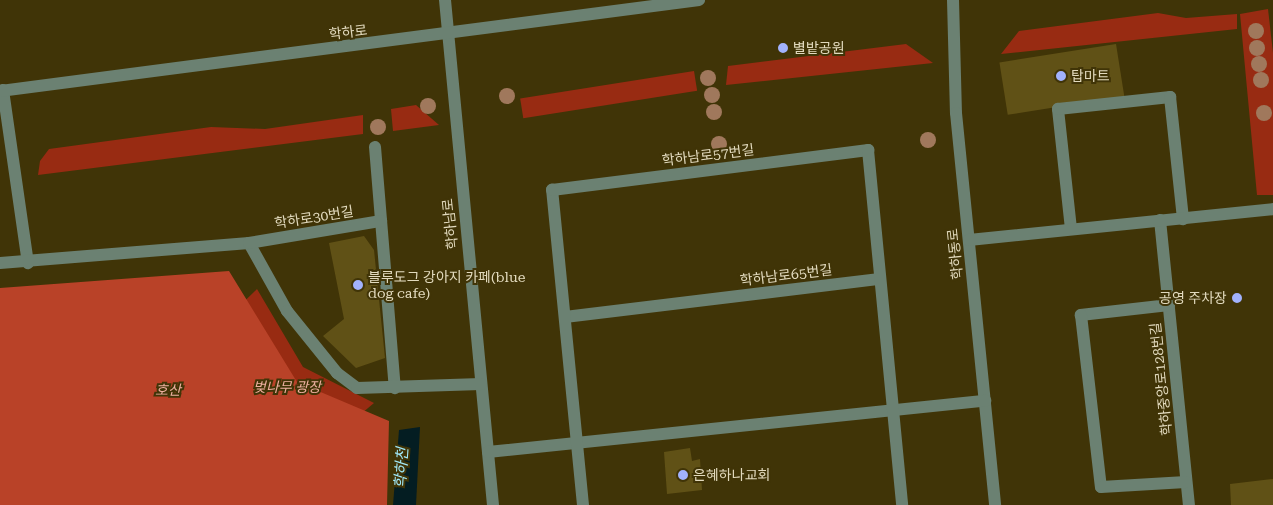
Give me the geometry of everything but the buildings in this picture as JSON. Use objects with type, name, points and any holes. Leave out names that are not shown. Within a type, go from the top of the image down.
[{"type":"street","name":"학하남로","points":[[445,0],[446,35],[493,505]]},
{"type":"street","name":"학하로","points":[[1,90],[446,35],[699,0]]},
{"type":"street","name":"학하동로","points":[[953,0],[956,113],[995,505]]},
{"type":"street","points":[[1,90],[28,263]]},
{"type":"street","points":[[1071,229],[1058,109],[1170,97],[1183,218]]},
{"type":"street","points":[[375,148],[395,388]]},
{"type":"street","name":"학하남로57번길","points":[[565,317],[552,190],[868,150],[880,279]]},
{"type":"street","points":[[969,240],[1273,209]]},
{"type":"street","name":"학하중앙로128번길","points":[[1160,220],[1189,505]]},
{"type":"street","name":"학하로30번길","points":[[0,263],[28,263],[249,243],[381,221]]},
{"type":"street","points":[[249,243],[287,311],[337,373],[357,388],[481,384]]},
{"type":"street","points":[[880,279],[902,505]]},
{"type":"street","name":"학하남로65번길","points":[[565,317],[880,279]]},
{"type":"street","points":[[1169,306],[1082,315],[1101,487],[1186,482]]},
{"type":"street","points":[[565,317],[583,505]]},
{"type":"street","points":[[488,452],[577,441],[985,401]]},
{"type":"shaded area","points":[[1268,9],[1273,53],[1273,195],[1257,195],[1240,14]]},
{"type":"shaded area","points":[[1158,13],[1186,18],[1237,14],[1237,29],[1001,54],[1019,31]]},
{"type":"shaded area","points":[[906,44],[933,63],[726,85],[728,66]]},
{"type":"shaded area","points":[[694,71],[697,91],[523,118],[520,99]]},
{"type":"shaded area","points":[[416,105],[439,125],[393,131],[391,109]]},
{"type":"shaded area","points":[[363,115],[363,134],[38,175],[40,161],[49,149],[211,127],[265,129]]},
{"type":"shaded area","name":"벚나무 광장","points":[[257,289],[303,367],[374,403],[336,435],[222,323]]},
{"type":"green space","name":"호산","points":[[229,271],[297,382],[389,421],[387,505],[0,505],[0,288]]},
{"type":"water","name":"학하천","points":[[420,427],[416,505],[393,505],[399,430]]},
{"type":"place","name":"별밭공원","points":[[783,48]]},
{"type":"place","name":"탑마트","points":[[1061,76]]},
{"type":"place","name":"블루도그 강아지 카페(blue dog cafe)","points":[[358,285]]},
{"type":"place","name":"공영 주차장","points":[[1237,298]]},
{"type":"place","name":"은혜하나교회","points":[[683,475]]}]
